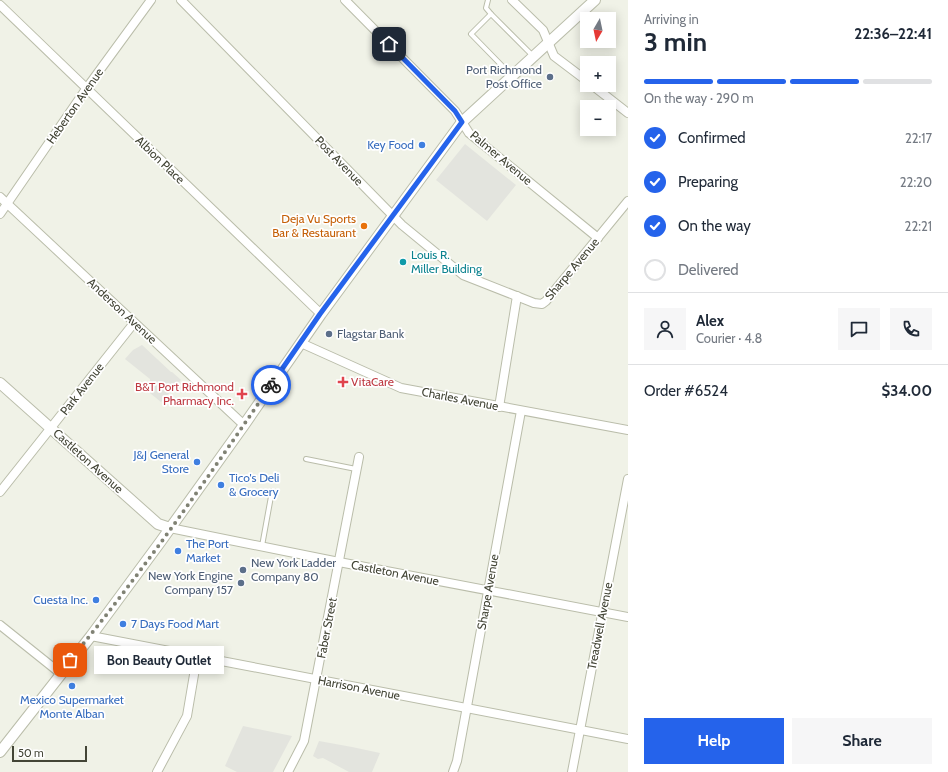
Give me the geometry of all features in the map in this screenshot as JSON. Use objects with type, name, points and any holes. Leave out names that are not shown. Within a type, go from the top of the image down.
[{"type":"street","name":"Heberton Avenue","points":[[0,214],[86,89],[151,0]]},
{"type":"street","name":"Post Avenue","points":[[181,0],[402,225],[463,276],[517,296]]},
{"type":"street","name":"Palmer Avenue","points":[[345,0],[455,111],[469,133],[598,238]]},
{"type":"street","points":[[512,0],[543,30],[554,56],[580,76]]},
{"type":"street","points":[[0,752],[60,673],[91,636],[244,425],[320,314],[462,122],[596,0]]},
{"type":"street","name":"Albion Place","points":[[0,5],[320,314]]},
{"type":"street","points":[[601,92],[628,113]]},
{"type":"street","name":"Anderson Avenue","points":[[0,197],[244,425]]},
{"type":"street","name":"Sharpe Avenue","points":[[517,296],[534,303],[542,304],[546,301],[628,201]]},
{"type":"street","points":[[499,407],[517,296]]},
{"type":"street","name":"Park Avenue","points":[[0,492],[134,323]]},
{"type":"street","name":"Charles Avenue","points":[[301,342],[401,388],[628,430]]},
{"type":"street","name":"Castleton Avenue","points":[[0,383],[158,524],[170,528],[262,547],[628,618]]},
{"type":"street","name":"Sharpe Avenue","points":[[453,772],[457,761],[521,411]]},
{"type":"street","name":"Faber Street","points":[[288,772],[304,741],[359,457]]},
{"type":"street","name":"Treadwell Avenue","points":[[572,772],[628,479]]},
{"type":"street","points":[[0,625],[60,673]]},
{"type":"street","name":"Harrison Avenue","points":[[91,636],[628,739]]},
{"type":"street","points":[[157,772],[187,716],[197,657]]},
{"type":"lane","points":[[488,0],[486,8],[534,56]]},
{"type":"lane","points":[[491,14],[471,34],[512,76]]},
{"type":"lane","points":[[306,459],[357,470]]},
{"type":"lane","points":[[262,547],[272,491]]},
{"type":"shaded area","points":[[465,144],[516,185],[487,221],[436,180]]},
{"type":"shaded area","points":[[142,345],[181,380],[161,402],[145,389],[150,383],[150,379],[125,359],[133,350]]},
{"type":"shaded area","points":[[243,726],[292,736],[273,772],[237,772],[225,766]]},
{"type":"shaded area","points":[[319,741],[380,753],[372,772],[349,772],[323,758],[318,759],[313,756]]},
{"type":"way so far","points":[[70,660],[91,636],[161,541],[238,434],[271,385]]},
{"type":"place","name":"Port Richmond Post Office","points":[[550,77]]},
{"type":"place","name":"Key Food","points":[[422,145]]},
{"type":"place","name":"Deja Vu Sports Bar & Restaurant","points":[[364,226]]},
{"type":"place","name":"Louis R. Miller Building","points":[[403,262]]},
{"type":"place","name":"Flagstar Bank","points":[[329,334]]},
{"type":"place","name":"VitaCare","points":[[343,382]]},
{"type":"place","name":"B&T Port Richmond Pharmacy Inc.","points":[[242,394]]},
{"type":"place","name":"J&J General Store","points":[[197,462]]},
{"type":"place","name":"Tico's Deli & Grocery","points":[[221,485]]},
{"type":"place","name":"The Port Market","points":[[178,551]]},
{"type":"place","name":"New York Ladder Company 80","points":[[243,570]]},
{"type":"place","name":"New York Engine Company 157","points":[[241,583]]},
{"type":"place","name":"Cuesta Inc.","points":[[96,600]]},
{"type":"place","name":"7 Days Food Mart","points":[[123,624]]},
{"type":"place","name":"Bon Beauty Outlet","points":[[70,660]]},
{"type":"place","name":"Mexico Supermarket Monte Alban","points":[[72,686]]},
{"type":"route","points":[[271,385],[320,314],[462,122],[455,111],[389,44]]}]
